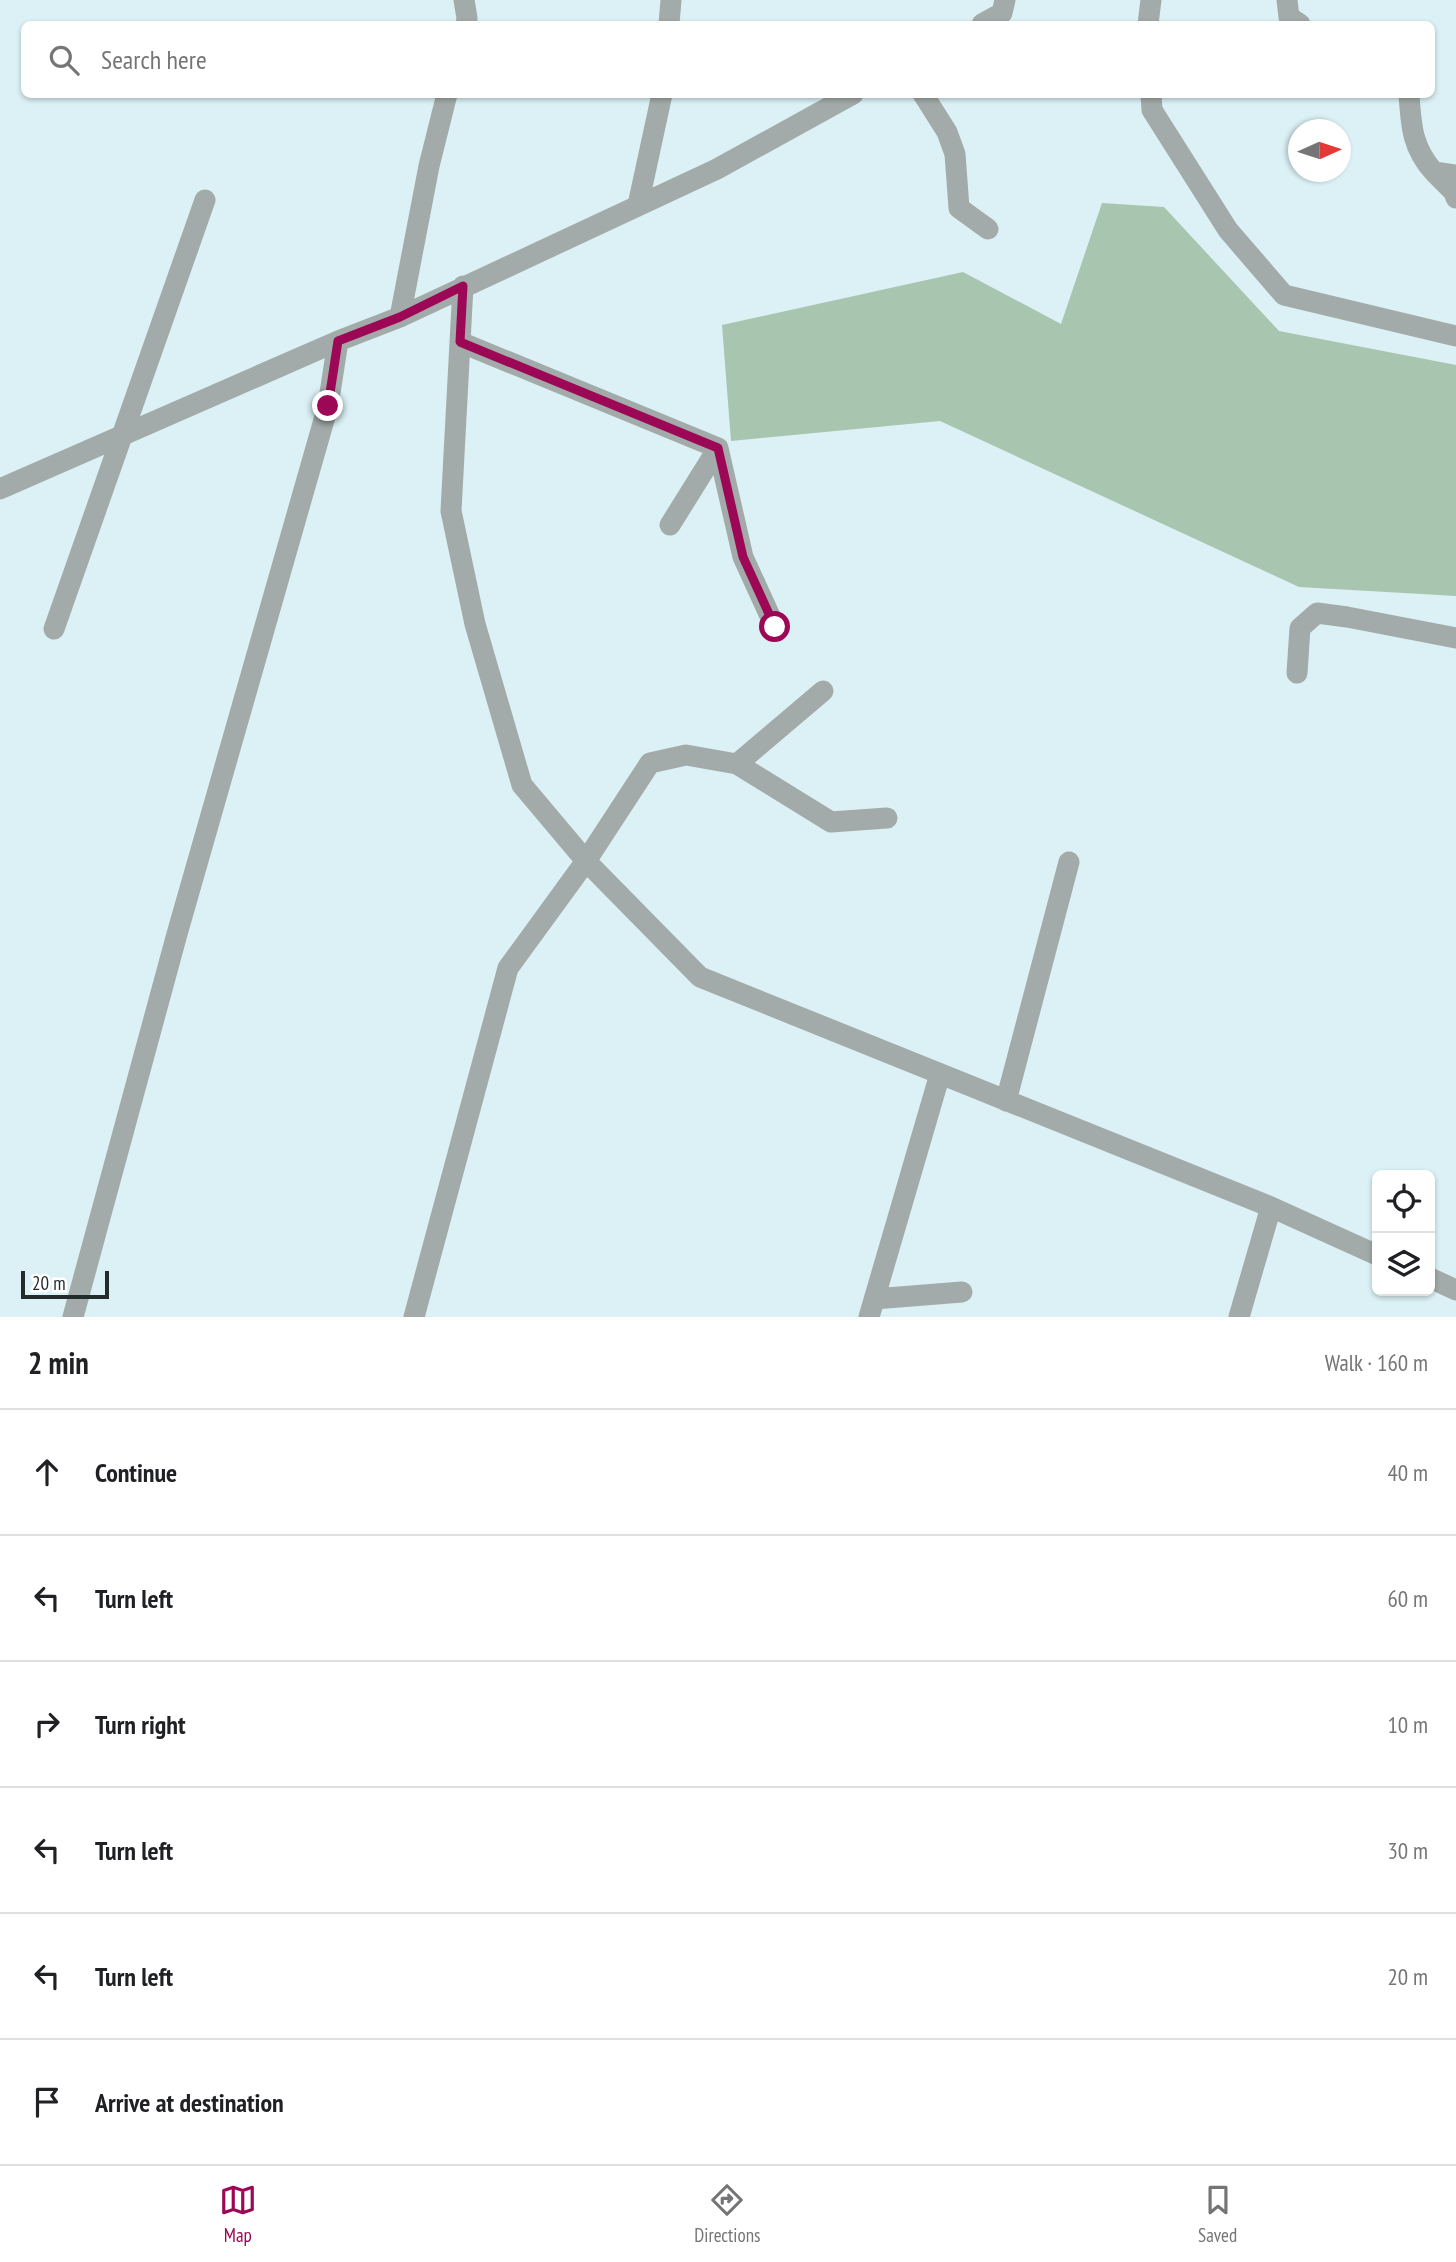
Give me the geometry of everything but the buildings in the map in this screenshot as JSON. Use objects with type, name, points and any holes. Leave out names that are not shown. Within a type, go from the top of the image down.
[{"type":"street","points":[[464,0],[466,21]]},
{"type":"street","points":[[668,21],[671,0]]},
{"type":"street","points":[[987,21],[1002,13],[1005,0]]},
{"type":"street","points":[[1148,21],[1151,0]]},
{"type":"street","points":[[1287,0],[1289,17],[1295,21]]},
{"type":"street","points":[[400,317],[429,166],[446,98]]},
{"type":"street","points":[[638,205],[661,98]]},
{"type":"street","points":[[0,489],[338,341],[400,317],[717,169],[846,98]]},
{"type":"street","points":[[926,98],[947,132],[955,154],[959,208],[988,229]]},
{"type":"street","points":[[1409,98],[1410,121],[1416,147],[1425,162],[1454,192],[1456,198]]},
{"type":"street","points":[[1152,102],[1228,230],[1284,295],[1456,336]]},
{"type":"street","points":[[1434,172],[1456,175]]},
{"type":"street","points":[[54,629],[205,200]]},
{"type":"street","points":[[463,286],[451,511],[475,624],[522,785],[586,861],[700,977],[1270,1207],[1372,1253]]},
{"type":"street","points":[[73,1317],[177,934],[328,406],[338,341]]},
{"type":"street","points":[[460,342],[718,448]]},
{"type":"street","points":[[670,526],[718,448]]},
{"type":"street","points":[[718,448],[743,557],[775,627]]},
{"type":"street","points":[[1297,673],[1300,628],[1317,613],[1456,638]]},
{"type":"street","points":[[737,764],[823,691]]},
{"type":"street","points":[[414,1317],[508,968],[586,861],[650,763],[686,755],[737,764],[831,822],[887,818]]},
{"type":"street","points":[[1006,1101],[1069,862]]},
{"type":"street","points":[[940,1074],[871,1308],[962,1292]]},
{"type":"street","points":[[1239,1317],[1270,1207]]},
{"type":"street","points":[[1435,1280],[1456,1290]]},
{"type":"green space","points":[[1102,203],[1164,207],[1279,331],[1456,365],[1456,596],[1299,587],[940,421],[731,441],[722,325],[963,272],[1061,324]]},
{"type":"route","points":[[328,406],[338,341],[400,317],[463,286],[460,342],[718,448],[743,557],[775,627]]}]
